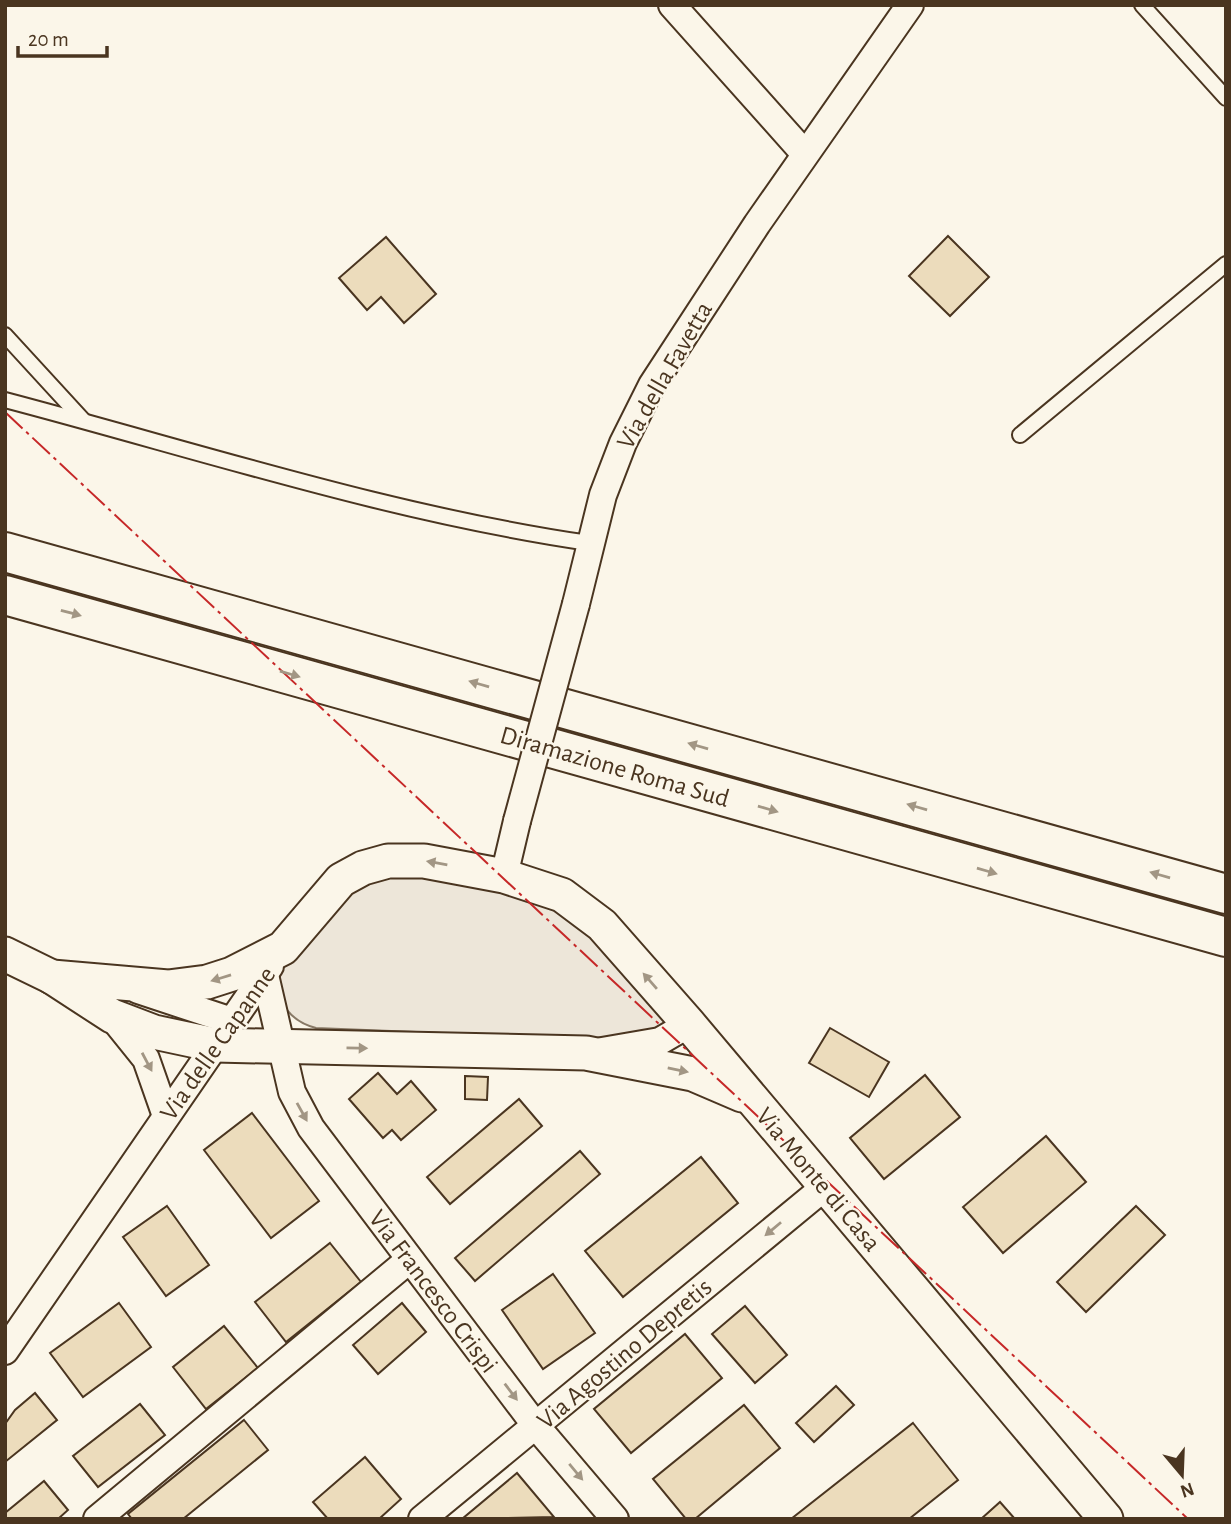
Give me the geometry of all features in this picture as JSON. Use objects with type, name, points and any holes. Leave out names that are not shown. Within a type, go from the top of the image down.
[{"type":"highway","name":"Diramazione Roma Sud","points":[[5,552],[1226,894]]},
{"type":"highway","name":"Diramazione Roma Sud","points":[[5,595],[1226,937]]},
{"type":"street","points":[[672,5],[805,154]]},
{"type":"street","name":"Via della Favetta","points":[[504,876],[576,604],[589,543],[609,476],[652,385],[805,154],[910,5]]},
{"type":"street","name":"Via delle Capanne","points":[[5,1351],[274,962],[334,886],[371,864],[407,859],[504,876]]},
{"type":"street","name":"Via Monte di Casa","points":[[504,876],[542,886],[581,907],[602,925],[689,1024],[1106,1519]]},
{"type":"street","points":[[5,954],[52,977],[112,1016],[154,1032],[224,1033],[281,1047],[586,1053],[649,1044],[670,1037],[689,1024]]},
{"type":"street","points":[[52,977],[168,987],[207,982],[274,962]]},
{"type":"street","name":"Via Francesco Crispi","points":[[274,962],[281,1047],[292,1093],[303,1116],[536,1426],[615,1519]]},
{"type":"street","points":[[128,985],[224,1033]]},
{"type":"street","points":[[112,1016],[133,1039],[146,1059],[166,1116]]},
{"type":"street","points":[[586,1053],[693,1074],[734,1090],[758,1108]]},
{"type":"street","name":"Via Agostino Depretis","points":[[422,1519],[825,1186]]},
{"type":"street","points":[[97,1519],[409,1260]]},
{"type":"lane","points":[[1142,5],[1226,98]]},
{"type":"lane","points":[[1020,435],[1226,264]]},
{"type":"lane","points":[[5,335],[85,421]]},
{"type":"lane","points":[[5,400],[408,510],[474,525],[589,543]]},
{"type":"shaded area","points":[[406,875],[513,892],[575,920],[672,1025],[630,1036],[592,1039],[316,1028],[299,1021],[283,1004],[273,980],[291,953],[359,882]]},
{"type":"building","points":[[948,236],[989,277],[950,316],[909,276]]},
{"type":"building","points":[[386,237],[436,294],[404,323],[381,297],[367,310],[339,278]]},
{"type":"building","points":[[830,1028],[889,1062],[869,1097],[809,1063]]},
{"type":"building","points":[[378,1073],[397,1094],[411,1081],[436,1110],[401,1140],[392,1130],[383,1138],[349,1099]]},
{"type":"building","points":[[925,1075],[960,1117],[884,1179],[850,1138]]},
{"type":"building","points":[[465,1076],[488,1077],[487,1100],[465,1099]]},
{"type":"building","points":[[519,1099],[542,1126],[450,1204],[427,1177]]},
{"type":"building","points":[[252,1113],[319,1201],[271,1238],[204,1150]]},
{"type":"building","points":[[1046,1136],[1086,1182],[1003,1253],[963,1207]]},
{"type":"building","points":[[580,1151],[600,1174],[475,1281],[455,1258]]},
{"type":"building","points":[[701,1157],[738,1203],[623,1297],[585,1251]]},
{"type":"building","points":[[167,1206],[209,1265],[166,1296],[123,1237]]},
{"type":"building","points":[[1136,1206],[1165,1235],[1086,1312],[1057,1282]]},
{"type":"building","points":[[330,1243],[361,1282],[286,1342],[255,1302]]},
{"type":"building","points":[[553,1274],[595,1333],[543,1369],[502,1310]]},
{"type":"building","points":[[119,1303],[151,1347],[83,1397],[50,1353]]},
{"type":"building","points":[[402,1303],[426,1332],[378,1374],[353,1345]]},
{"type":"building","points":[[745,1306],[787,1355],[755,1383],[712,1334]]},
{"type":"building","points":[[224,1326],[258,1368],[206,1409],[173,1367]]},
{"type":"building","points":[[685,1334],[722,1378],[631,1453],[594,1409]]},
{"type":"building","points":[[836,1386],[854,1405],[814,1442],[796,1423]]},
{"type":"building","points":[[35,1393],[57,1420],[5,1462],[5,1424],[15,1410]]},
{"type":"building","points":[[140,1404],[165,1435],[98,1487],[73,1456]]},
{"type":"building","points":[[744,1405],[780,1448],[695,1519],[686,1519],[653,1479]]},
{"type":"building","points":[[244,1420],[268,1450],[183,1519],[132,1519],[128,1514]]},
{"type":"building","points":[[913,1423],[958,1480],[909,1519],[791,1519]]},
{"type":"building","points":[[365,1457],[401,1499],[379,1519],[328,1519],[313,1502]]},
{"type":"building","points":[[517,1473],[554,1517],[462,1519]]},
{"type":"building","points":[[44,1481],[68,1510],[58,1519],[5,1519],[5,1513]]},
{"type":"building","points":[[1000,1502],[1015,1519],[981,1519]]},
{"type":"power","points":[[5,412],[1188,1519]]}]
